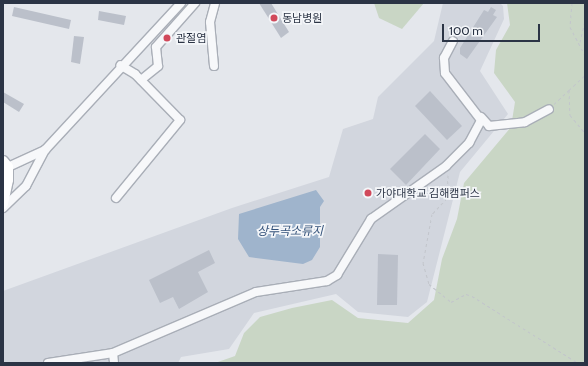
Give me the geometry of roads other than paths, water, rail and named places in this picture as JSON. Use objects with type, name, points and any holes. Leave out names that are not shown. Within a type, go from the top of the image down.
[{"type":"main road","points":[[3,204],[5,164]]},
{"type":"street","points":[[3,208],[26,186],[45,150],[120,65],[181,3]]},
{"type":"street","points":[[141,80],[158,66],[156,47],[195,3]]},
{"type":"street","points":[[214,66],[210,22],[215,3]]},
{"type":"street","points":[[453,41],[444,58],[447,80],[489,126],[525,122],[549,109]]},
{"type":"street","points":[[116,198],[180,120],[141,80],[120,65]]},
{"type":"street","points":[[48,363],[113,353],[256,292],[327,281],[337,275],[371,219],[446,166],[469,143],[481,117]]},
{"type":"street","points":[[5,164],[45,150]]},
{"type":"street","points":[[113,353],[114,363]]},
{"type":"water","name":"상두곡소류지","points":[[316,190],[324,201],[320,207],[320,247],[312,260],[303,264],[249,257],[238,239],[239,214]]},
{"type":"place","name":"동남병원","points":[[274,18]]},
{"type":"place","name":"관절염","points":[[167,38]]},
{"type":"place","name":"가야대학교 김해캠퍼스","points":[[368,193]]}]
